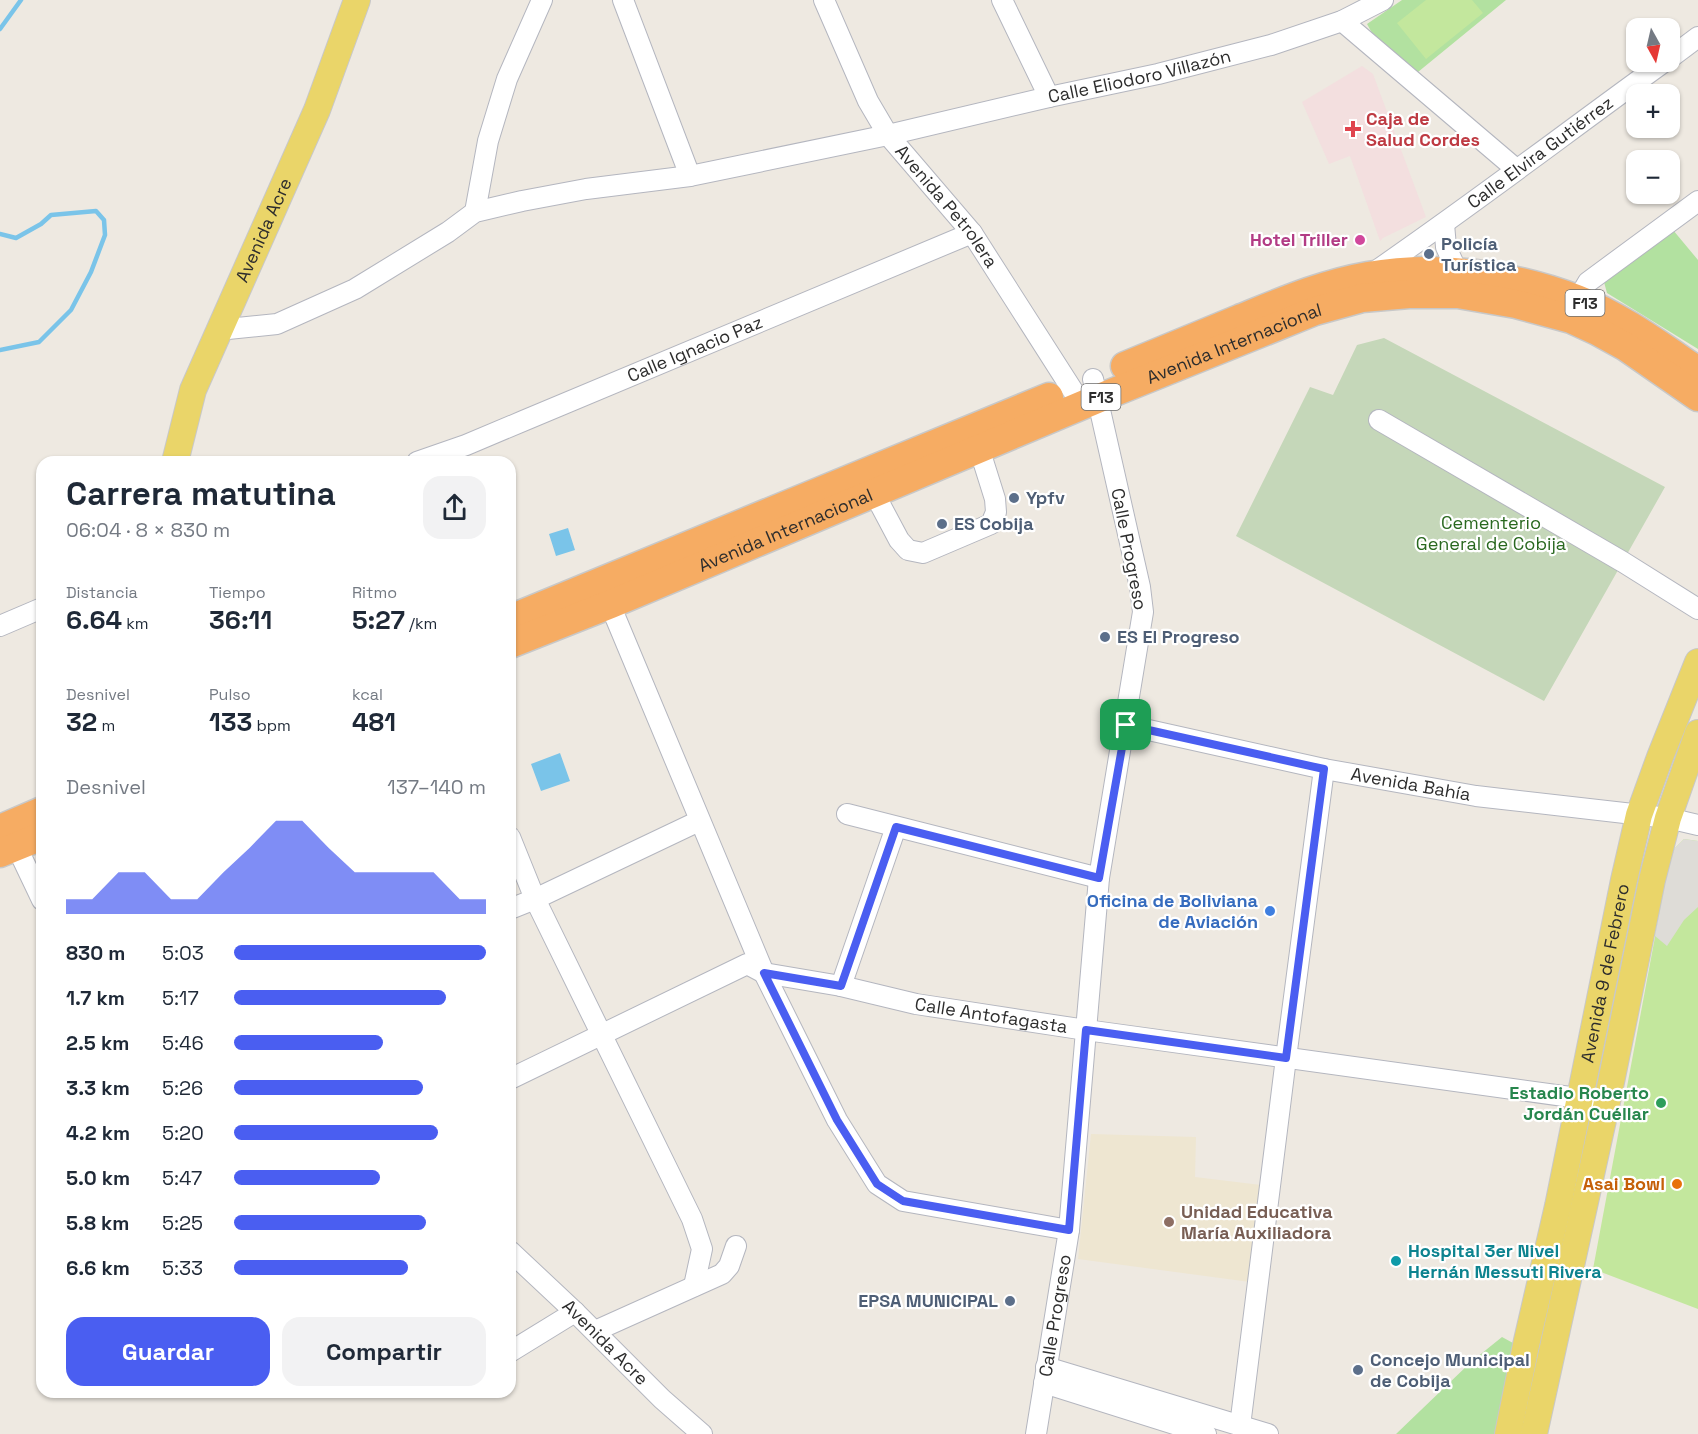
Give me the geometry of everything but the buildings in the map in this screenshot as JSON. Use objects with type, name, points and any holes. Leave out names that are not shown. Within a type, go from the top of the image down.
[{"type":"highway","name":"Avenida Internacional","points":[[516,617],[605,593],[874,493],[979,448],[1086,393],[1293,296],[1327,286],[1368,276],[1457,271],[1525,283],[1575,309]]},
{"type":"highway","name":"Avenida Internacional","points":[[516,641],[605,593],[1086,393],[1315,310],[1362,298],[1409,294],[1458,294],[1516,304],[1575,309],[1625,323],[1698,377]]},
{"type":"highway","points":[[13,838],[36,817]]},
{"type":"main road","name":"Avenida Acre","points":[[176,456],[193,390],[317,110],[357,0]]},
{"type":"main road","name":"Avenida 9 de Febrero","points":[[1508,1434],[1624,880],[1640,815],[1698,662]]},
{"type":"main road","name":"Avenida 9 de Febrero","points":[[1534,1434],[1607,1102],[1652,880],[1668,818],[1698,734]]},
{"type":"street","points":[[218,330],[277,324],[345,293],[448,232],[475,212],[488,141],[507,79],[542,0]]},
{"type":"street","points":[[623,0],[690,176]]},
{"type":"street","name":"Avenida Petrolera","points":[[824,0],[868,101],[888,135],[972,233],[1086,393]]},
{"type":"street","points":[[1002,0],[1049,97]]},
{"type":"street","name":"Calle Eliodoro Villazón","points":[[475,212],[586,189],[690,176],[888,135],[1158,74],[1271,45],[1342,21],[1383,0]]},
{"type":"street","points":[[1342,21],[1516,169]]},
{"type":"street","points":[[1680,50],[1698,37]]},
{"type":"street","name":"Calle Elvira Gutiérrez","points":[[1368,276],[1444,224],[1650,72]]},
{"type":"street","points":[[1575,309],[1588,282],[1698,201]]},
{"type":"street","points":[[1444,224],[1446,247],[1457,271]]},
{"type":"street","name":"Calle Ignacio Paz","points":[[434,456],[466,445],[972,233]]},
{"type":"street","name":"Calle Progreso","points":[[1036,1434],[1069,1230],[1099,878],[1143,612],[1140,587],[1086,393]]},
{"type":"street","points":[[1379,420],[1623,562],[1698,609]]},
{"type":"street","points":[[874,493],[899,540],[908,550],[923,553],[962,537],[991,524],[996,512],[995,499],[979,448]]},
{"type":"street","points":[[605,593],[764,973],[837,1120],[877,1184],[903,1201],[1069,1230]]},
{"type":"street","points":[[0,626],[36,611]]},
{"type":"street","name":"Avenida Bahía","points":[[1126,725],[1324,769],[1476,796],[1668,818],[1698,825]]},
{"type":"street","points":[[1240,1426],[1324,769]]},
{"type":"street","points":[[847,814],[1099,878]]},
{"type":"street","points":[[516,907],[699,820]]},
{"type":"street","points":[[841,986],[896,827]]},
{"type":"street","points":[[13,838],[36,887]]},
{"type":"street","points":[[516,852],[535,899],[692,1219],[702,1249],[694,1286]]},
{"type":"street","name":"Calle Antofagasta","points":[[516,1076],[747,964],[764,973],[841,986],[915,1004],[1607,1102]]},
{"type":"street","points":[[595,1331],[722,1274],[729,1266],[736,1246]]},
{"type":"street","name":"Avenida Acre","points":[[516,1257],[576,1312],[662,1399],[702,1434]]},
{"type":"street","points":[[516,1348],[576,1312]]},
{"type":"street","points":[[1045,1375],[1268,1434]]},
{"type":"street","points":[[1045,1375],[1206,1434]]},
{"type":"shaded area","name":"Caja de Salud Cordes","points":[[1362,66],[1373,74],[1426,217],[1380,241],[1350,156],[1329,164],[1302,102]]},
{"type":"shaded area","points":[[1684,839],[1698,841],[1698,907],[1684,920],[1667,946],[1655,936],[1669,862],[1675,848]]},
{"type":"shaded area","name":"Unidad Educativa María Auxiliadora","points":[[1091,1134],[1196,1137],[1195,1177],[1261,1185],[1250,1282],[1078,1259]]},
{"type":"green space","points":[[1402,0],[1506,0],[1418,72],[1372,33],[1367,24]]},
{"type":"green space","points":[[1426,0],[1472,0],[1483,13],[1426,59],[1397,23]]},
{"type":"green space","points":[[1673,230],[1698,260],[1698,349],[1607,293],[1604,282]]},
{"type":"green space","name":"Cementerio General de Cobija","points":[[1384,338],[1665,487],[1544,701],[1236,536],[1310,387],[1333,395],[1357,345]]},
{"type":"green space","name":"Estadio Roberto Jordán Cuéllar","points":[[1684,839],[1698,841],[1698,1309],[1593,1269],[1669,862],[1675,848]]},
{"type":"green space","points":[[1502,1337],[1513,1343],[1497,1434],[1396,1434],[1471,1362]]},
{"type":"water","points":[[568,528],[575,550],[556,556],[549,534]]},
{"type":"water","points":[[560,753],[570,781],[541,791],[531,764]]},
{"type":"waterway","points":[[0,29],[21,0]]},
{"type":"waterway","points":[[0,234],[16,238],[41,224],[51,215],[96,211],[104,220],[105,235],[91,272],[71,310],[39,342],[0,350]]},
{"type":"place","name":"Caja de Salud Cordes","points":[[1353,129]]},
{"type":"place","name":"Hotel Triller","points":[[1360,240]]},
{"type":"place","name":"Policía Turística","points":[[1429,254]]},
{"type":"place","name":"Ypfv","points":[[1014,498]]},
{"type":"place","name":"ES Cobija","points":[[942,524]]},
{"type":"place","name":"ES El Progreso","points":[[1105,637]]},
{"type":"place","name":"Oficina de Boliviana de Aviación","points":[[1270,911]]},
{"type":"place","name":"Estadio Roberto Jordán Cuéllar","points":[[1661,1103]]},
{"type":"place","name":"Asai Bowl","points":[[1677,1184]]},
{"type":"place","name":"Unidad Educativa María Auxiliadora","points":[[1169,1222]]},
{"type":"place","name":"Hospital 3er Nivel Hernán Messuti Rivera","points":[[1396,1261]]},
{"type":"place","name":"EPSA MUNICIPAL","points":[[1010,1301]]},
{"type":"place","name":"Concejo Municipal de Cobija","points":[[1358,1370]]},
{"type":"route","points":[[1126,725],[1324,769],[1286,1058],[1086,1030],[1069,1230],[903,1201],[877,1184],[837,1120],[764,973],[841,986],[896,827],[1099,878],[1126,725]]}]
